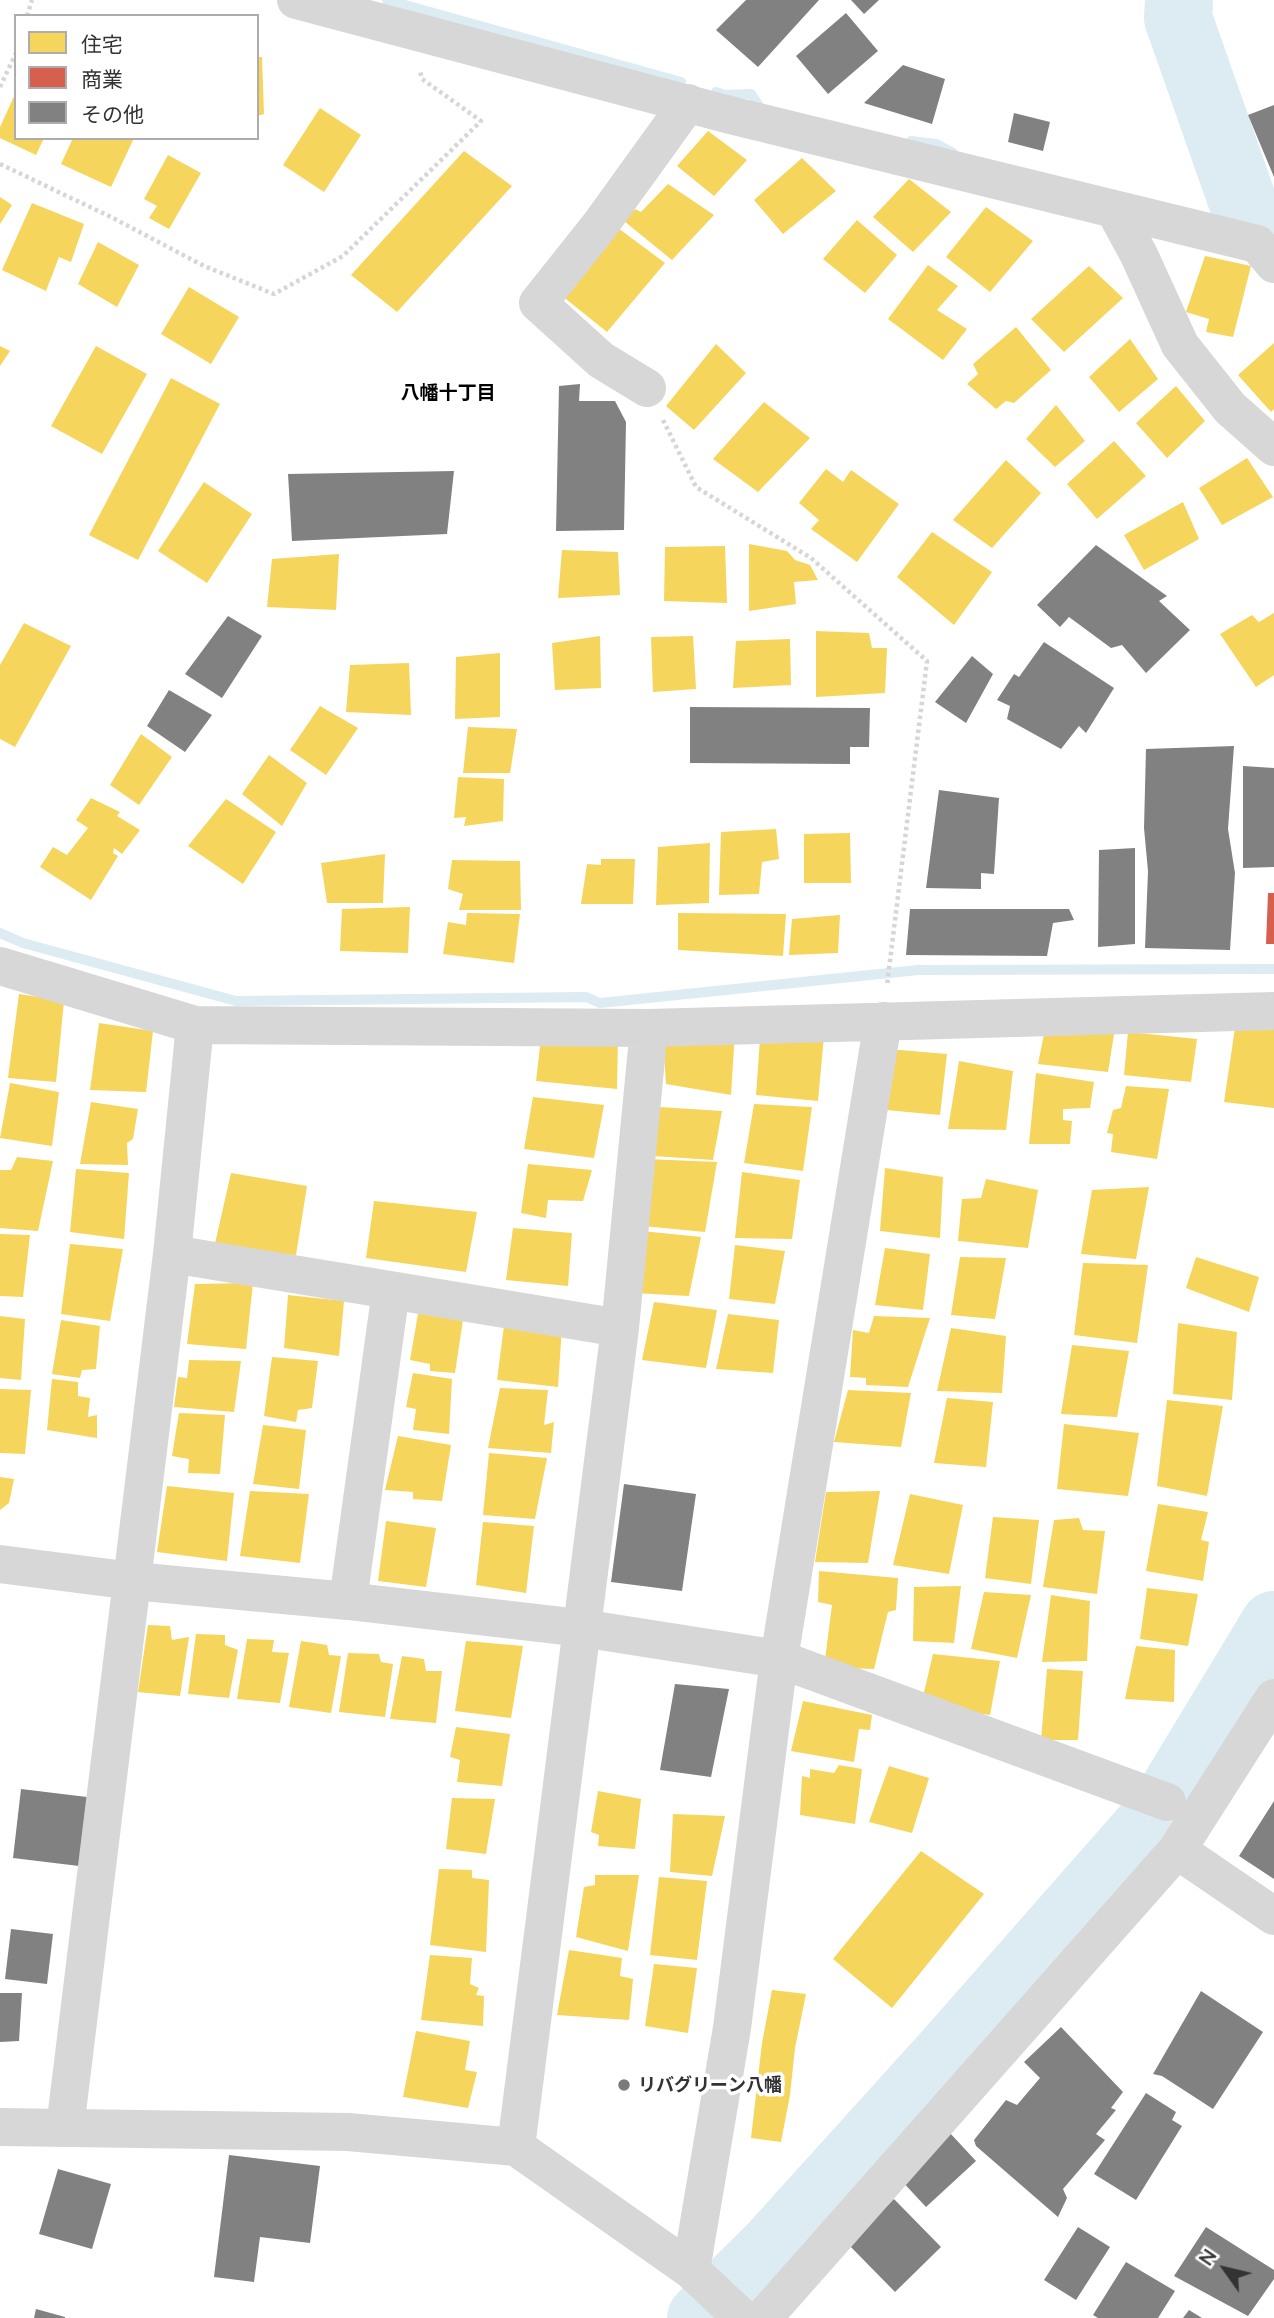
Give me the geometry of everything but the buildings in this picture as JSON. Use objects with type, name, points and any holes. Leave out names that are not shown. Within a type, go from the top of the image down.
[{"type":"street","points":[[296,0],[688,103],[1257,244],[1274,264]]},
{"type":"street","points":[[648,388],[601,359],[538,303],[600,225],[688,103]]},
{"type":"street","points":[[1114,209],[1139,255],[1180,345],[1230,408],[1274,447]]},
{"type":"street","points":[[0,966],[195,1025],[649,1028],[1274,1010]]},
{"type":"street","points":[[691,2270],[732,2028],[779,1659],[883,1021]]},
{"type":"street","points":[[65,2128],[172,1254],[195,1025]]},
{"type":"street","points":[[516,2147],[620,1328],[649,1028]]},
{"type":"street","points":[[172,1254],[620,1328]]},
{"type":"street","points":[[348,1601],[391,1290]]},
{"type":"street","points":[[0,1564],[133,1581],[348,1601],[581,1628],[779,1659],[1167,1802]]},
{"type":"street","points":[[0,2127],[348,2132],[516,2147],[691,2270],[746,2315],[1177,1850],[1274,1698]]},
{"type":"street","points":[[1177,1850],[1274,1916]]},
{"type":"path","points":[[0,164],[113,218],[204,266],[274,294],[343,256],[481,121],[422,79],[411,29]]},
{"type":"path","points":[[0,87],[14,57]]},
{"type":"path","points":[[648,388],[696,487],[811,558],[927,661],[883,1021]]},
{"type":"waterway","points":[[387,0],[681,82]]},
{"type":"waterway","points":[[1179,0],[1178,18],[1249,220]]},
{"type":"waterway","points":[[716,92],[725,95],[751,94],[763,112]]},
{"type":"waterway","points":[[911,141],[936,144],[953,153]]},
{"type":"waterway","points":[[1229,220],[1249,220],[1232,167],[1274,204]]},
{"type":"waterway","points":[[0,933],[23,943],[236,1001],[586,997],[600,1003],[918,970],[1274,969]]},
{"type":"waterway","points":[[701,2318],[771,2249],[1162,1810],[1274,1625]]},
{"type":"place","name":"リバグリーン八幡","points":[[624,2085]]},
{"type":"district","name":"八幡十丁目","points":[[448,393]]}]
